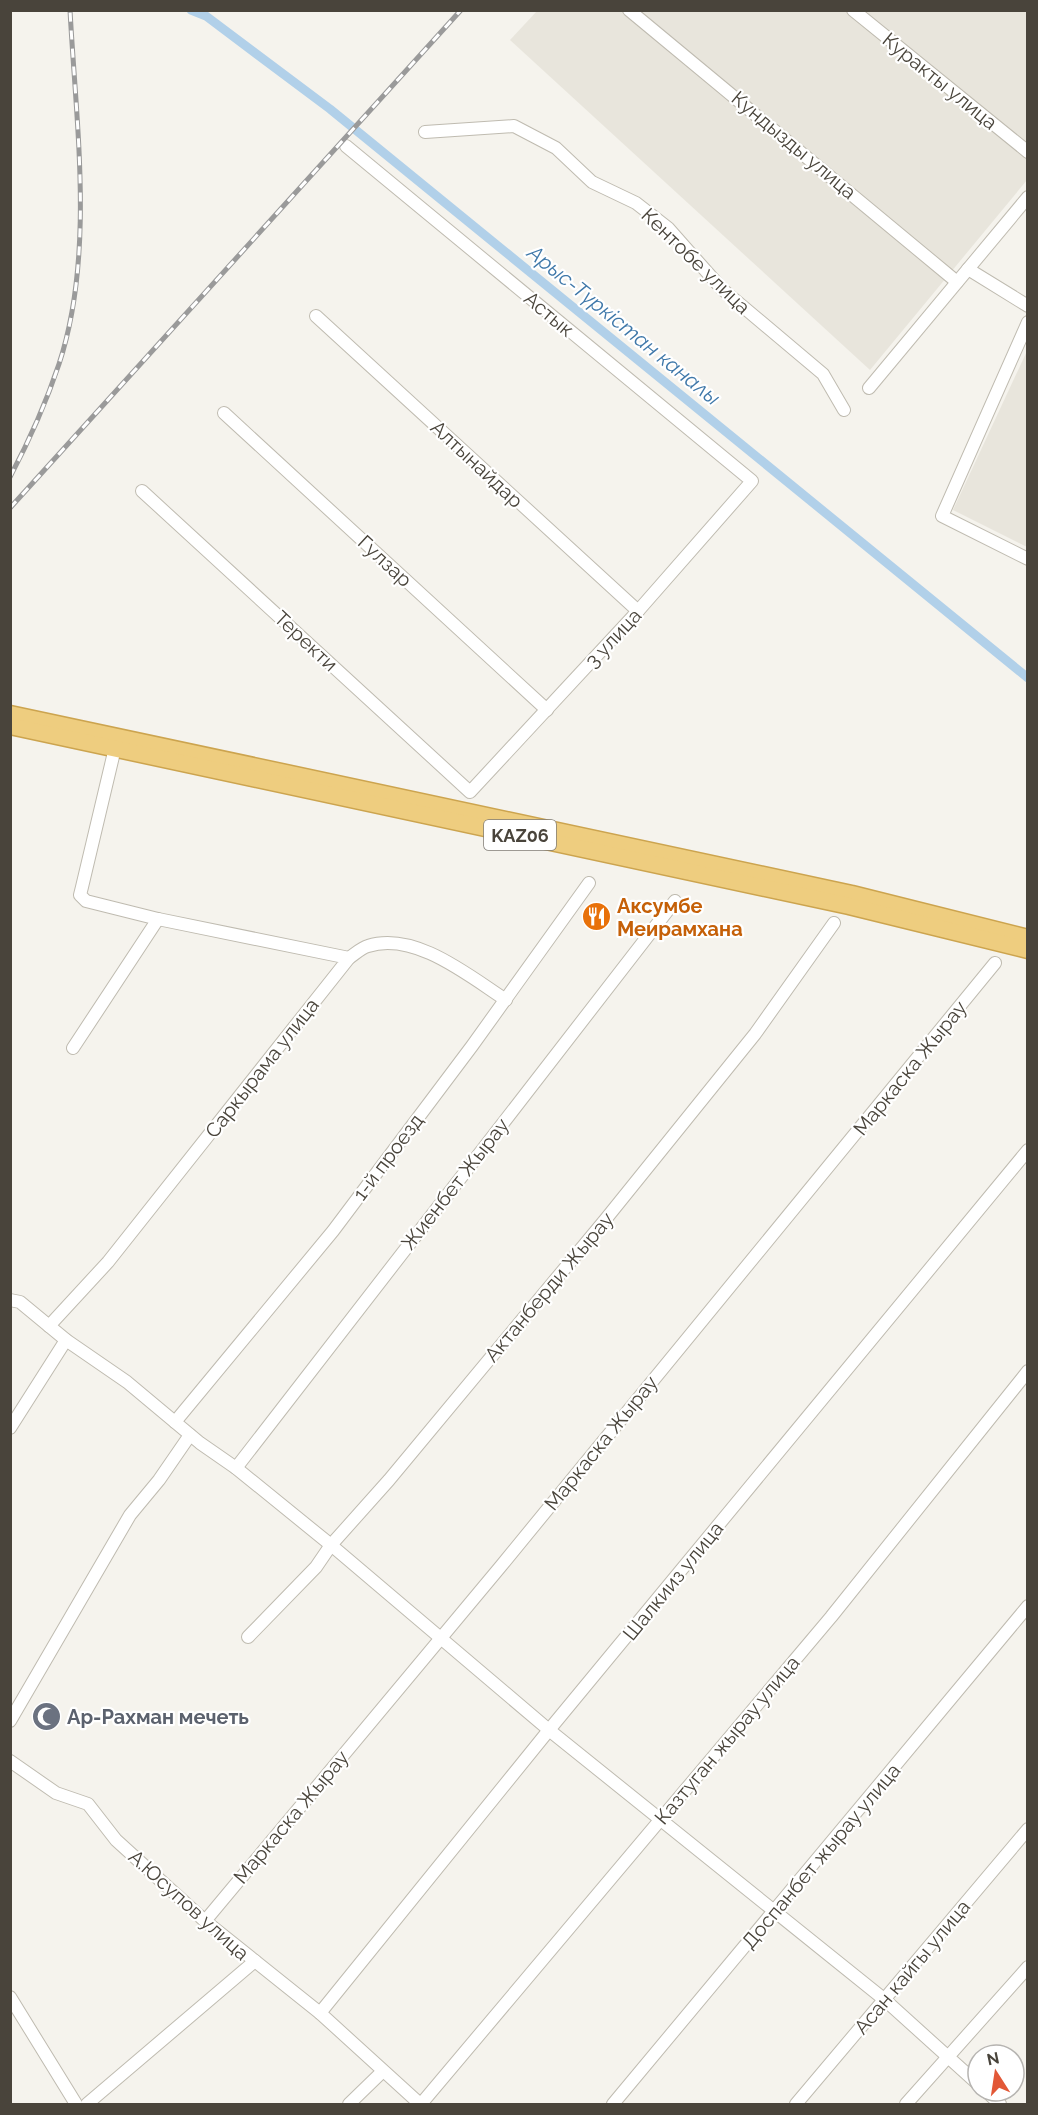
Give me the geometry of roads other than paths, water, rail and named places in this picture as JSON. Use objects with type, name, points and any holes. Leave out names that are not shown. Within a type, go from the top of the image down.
[{"type":"highway","name":"KАZ06","points":[[10,714],[852,894],[1028,938]]},
{"type":"highway","name":"KАZ06","points":[[10,726],[849,906],[1028,950]]},
{"type":"street","name":"Кундызды улица","points":[[629,10],[957,282]]},
{"type":"street","name":"Куракты улица","points":[[853,10],[1028,152]]},
{"type":"street","name":"Кентобе улица","points":[[425,132],[514,126],[556,148],[592,182],[636,203],[668,228],[722,289],[823,374],[844,410]]},
{"type":"street","name":"Астык","points":[[346,146],[752,482]]},
{"type":"street","points":[[869,388],[1028,197]]},
{"type":"street","points":[[968,269],[1028,306]]},
{"type":"street","name":"Алтынайдар","points":[[316,316],[638,611]]},
{"type":"street","points":[[1028,322],[942,516],[1028,559]]},
{"type":"street","name":"Гулзар","points":[[224,413],[547,710]]},
{"type":"street","name":"3 улица","points":[[470,792],[638,611],[752,482]]},
{"type":"street","name":"Теректи","points":[[142,491],[470,792]]},
{"type":"street","points":[[115,748],[80,895],[86,901],[158,919],[349,958],[366,946],[380,943],[429,951],[506,1000]]},
{"type":"street","name":"1-й проезд","points":[[175,1422],[333,1231],[506,1000],[589,883]]},
{"type":"street","name":"Жиенбет Жырау","points":[[236,1468],[675,901]]},
{"type":"street","points":[[74,1048],[158,919]]},
{"type":"street","name":"Актанберди Жырау","points":[[248,1637],[316,1567],[331,1545],[389,1480],[605,1220],[755,1034],[834,923]]},
{"type":"street","name":"Саркырама улица","points":[[48,1326],[108,1262],[349,958]]},
{"type":"street","name":"Маркаска Жырау","points":[[205,1921],[440,1639],[995,963]]},
{"type":"street","name":"Шалкииз улица","points":[[320,2013],[549,1730],[1028,1150]]},
{"type":"street","points":[[10,1300],[20,1302],[66,1340],[127,1382],[190,1435],[236,1468],[331,1545],[549,1730],[885,2000],[966,2072]]},
{"type":"street","points":[[10,1428],[66,1340]]},
{"type":"street","name":"Казтуган жырау улица","points":[[420,2104],[629,1860],[659,1819],[831,1617],[1028,1371]]},
{"type":"street","points":[[10,1721],[130,1515],[159,1480],[190,1435]]},
{"type":"street","name":"Доспанбет жырау улица","points":[[613,2104],[1028,1606]]},
{"type":"street","name":"А.Юсупов улица","points":[[10,1761],[56,1793],[88,1804],[116,1840],[205,1921],[255,1961],[87,2104]]},
{"type":"street","name":"Асан кайгы улица","points":[[796,2104],[1028,1829]]},
{"type":"street","points":[[255,1961],[320,2013],[382,2072],[420,2104]]},
{"type":"street","points":[[906,2104],[1028,1967]]},
{"type":"street","points":[[10,1997],[76,2104]]},
{"type":"street","points":[[349,2104],[382,2072]]},
{"type":"waterway","name":"Арыс-Түркістан каналы","points":[[191,10],[206,16],[330,109],[1028,678]]},
{"type":"railway","points":[[10,477],[37,422],[59,364],[70,322],[77,279],[80,234],[79,143],[70,10]]},
{"type":"railway","points":[[10,508],[461,10]]},
{"type":"place","name":"Аксумбе Меирамхана","points":[[596,917]]},
{"type":"place","name":"Ар-Рахман мечеть","points":[[46,1717]]}]
